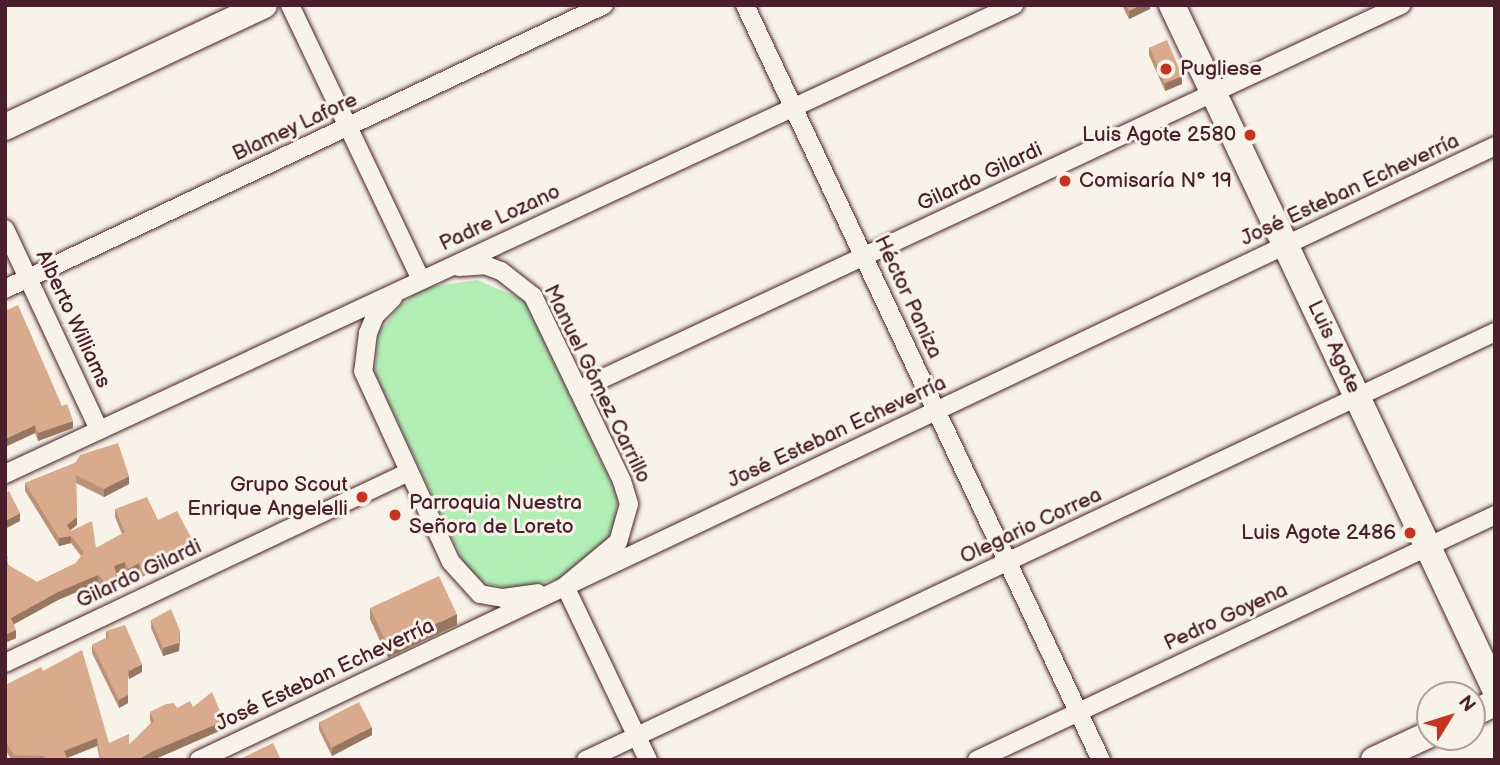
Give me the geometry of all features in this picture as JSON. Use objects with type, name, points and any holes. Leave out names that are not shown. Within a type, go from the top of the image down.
[{"type":"main road","points":[[5,127],[264,5]]},
{"type":"main road","name":"Luis Agote","points":[[1172,5],[1495,689]]},
{"type":"main road","points":[[1374,760],[1416,740]]},
{"type":"street","points":[[290,5],[421,279]]},
{"type":"street","name":"Blamey Lafore","points":[[5,289],[604,5]]},
{"type":"street","name":"Héctor Paniza","points":[[745,5],[1101,760]]},
{"type":"street","name":"Padre Lozano","points":[[5,474],[1014,5]]},
{"type":"street","name":"Gilardo Gilardi","points":[[578,390],[1214,95],[1401,5]]},
{"type":"street","name":"José Esteban Echeverría","points":[[199,760],[1495,146]]},
{"type":"street","name":"Alberto Williams","points":[[5,229],[99,430]]},
{"type":"street","name":"Manuel Gómez Carrillo","points":[[485,265],[519,281],[533,296],[578,390],[629,504],[618,541],[565,586],[503,598],[480,594],[451,562],[407,472],[368,388],[364,350],[375,316],[387,301],[421,279],[462,266],[485,265]]},
{"type":"street","name":"Olegario Correa","points":[[586,760],[1495,332]]},
{"type":"street","name":"Gilardo Gilardi","points":[[5,663],[407,472]]},
{"type":"street","name":"Pedro Goyena","points":[[977,760],[1495,515]]},
{"type":"street","points":[[565,586],[648,760]]},
{"type":"green space","points":[[477,280],[524,300],[618,497],[613,529],[604,548],[562,578],[530,586],[507,588],[485,583],[467,569],[375,373],[379,332],[400,306],[422,288]]},
{"type":"building","points":[[1126,5],[1141,5],[1129,11]]},
{"type":"building","name":"Pugliese","points":[[1167,40],[1182,76],[1165,83],[1150,47]]},
{"type":"building","points":[[18,305],[62,406],[67,404],[73,421],[38,433],[35,425],[5,439],[5,311]]},
{"type":"building","points":[[118,443],[129,476],[104,489],[76,475],[77,517],[67,525],[71,531],[92,521],[96,548],[125,532],[115,509],[147,497],[158,520],[177,511],[194,543],[142,569],[139,563],[128,569],[125,562],[114,566],[117,575],[105,582],[98,575],[58,592],[11,618],[16,630],[5,635],[5,563],[37,582],[76,563],[84,552],[71,536],[59,538],[25,483],[75,463],[80,455]]},
{"type":"building","points":[[9,491],[20,513],[5,521],[5,493]]},
{"type":"building","points":[[439,576],[457,614],[388,646],[370,608]]},
{"type":"building","points":[[171,609],[180,631],[179,643],[163,648],[151,620]]},
{"type":"building","points":[[125,625],[142,664],[129,671],[128,667],[128,695],[119,700],[92,645],[109,637],[106,631]]},
{"type":"building","points":[[82,650],[109,743],[129,734],[129,745],[154,721],[150,712],[166,704],[174,703],[177,708],[190,701],[193,707],[212,692],[224,721],[138,760],[101,760],[97,738],[64,751],[68,760],[45,760],[44,756],[14,755],[5,741],[5,685],[41,667],[43,671]]},
{"type":"building","points":[[359,702],[372,727],[332,747],[319,722]]},
{"type":"building","points":[[273,743],[281,760],[238,760]]},
{"type":"place","name":"Pugliese","points":[[1166,69]]},
{"type":"place","name":"Luis Agote 2580","points":[[1250,135]]},
{"type":"place","name":"Comisaría N° 19","points":[[1065,181]]},
{"type":"place","name":"Grupo Scout Enrique Angelelli","points":[[362,497]]},
{"type":"place","name":"Parroquia Nuestra Señora de Loreto","points":[[395,515]]},
{"type":"place","name":"Luis Agote 2486","points":[[1410,533]]}]
